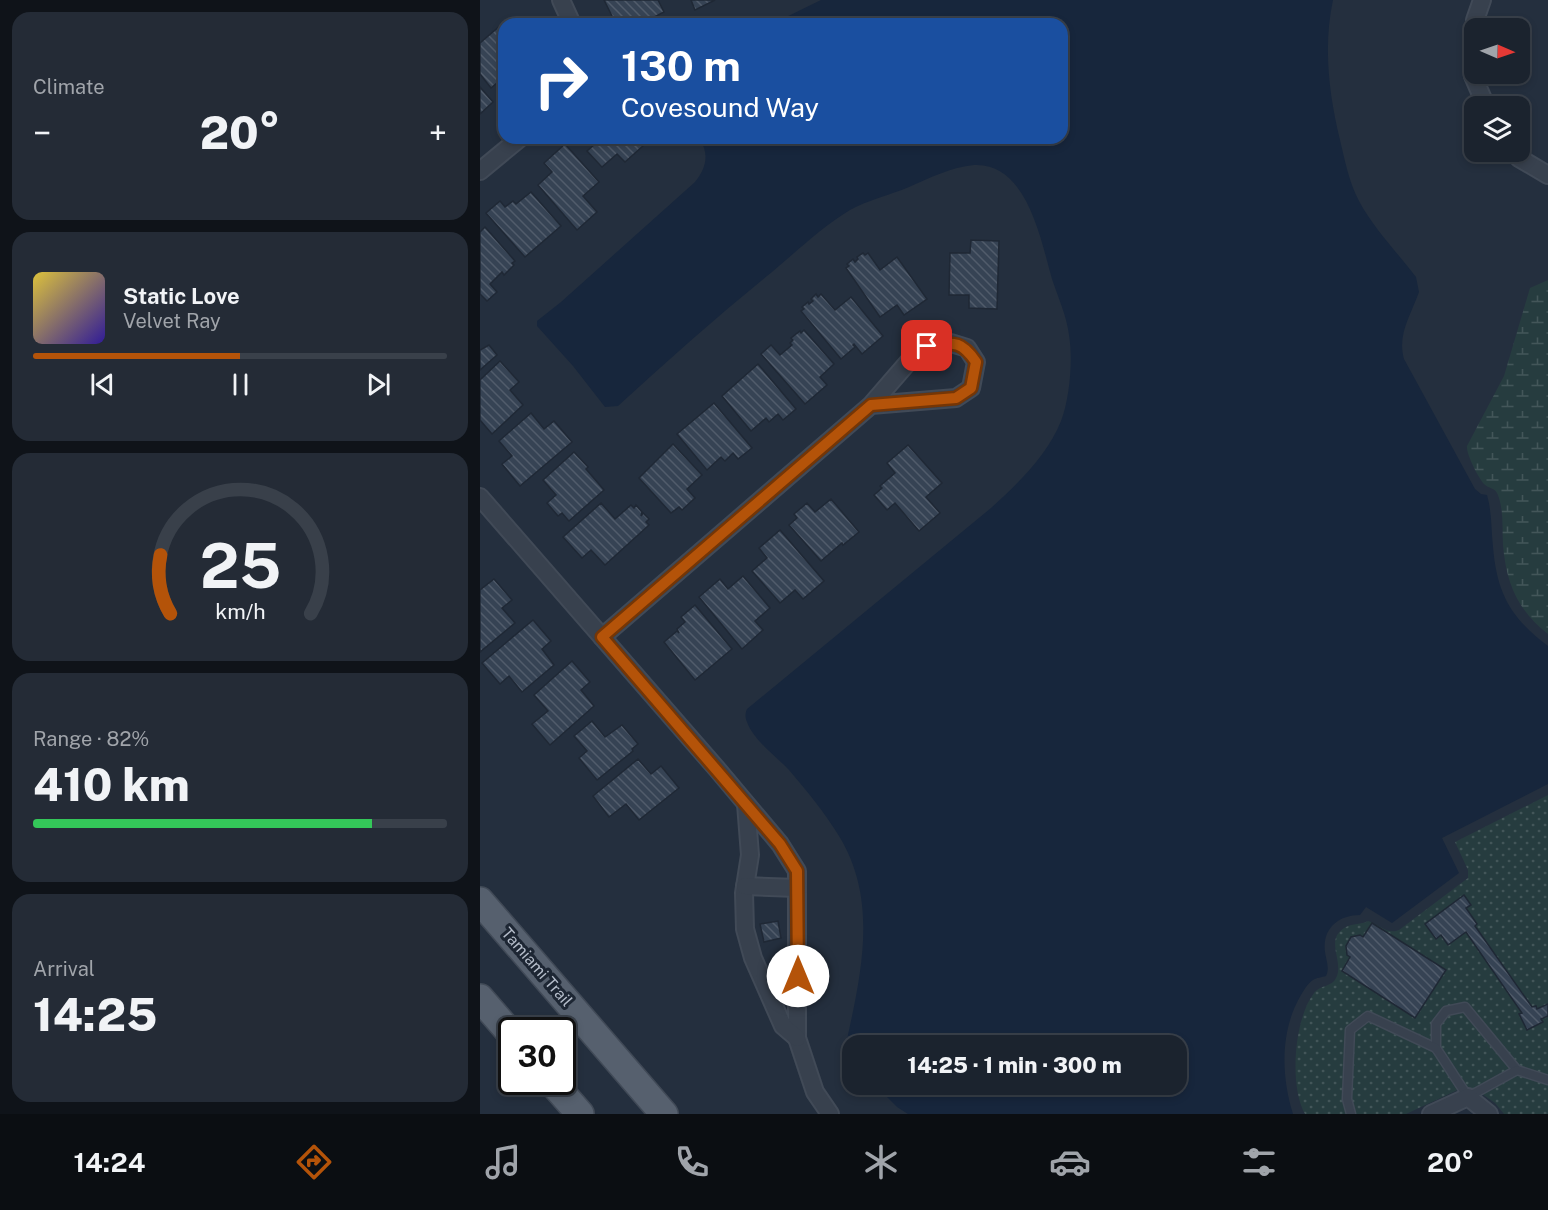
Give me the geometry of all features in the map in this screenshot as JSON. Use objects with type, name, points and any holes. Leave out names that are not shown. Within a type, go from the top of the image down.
[{"type":"main road","name":"Tamiami Trail","points":[[480,901],[664,1114]]},
{"type":"main road","points":[[480,998],[498,1019]]},
{"type":"main road","points":[[563,1095],[580,1114]]},
{"type":"street","points":[[561,0],[569,18]]},
{"type":"street","points":[[1476,18],[1482,0]]},
{"type":"street","points":[[480,171],[513,144]]},
{"type":"street","points":[[1526,162],[1548,175]]},
{"type":"street","points":[[602,637],[871,405],[910,360],[927,346],[951,343],[967,348],[976,362],[971,388],[956,398],[871,405]]},
{"type":"street","points":[[480,497],[780,844],[797,871],[797,1038],[815,1092],[830,1114]]},
{"type":"street","points":[[746,804],[750,855],[743,910],[745,928],[753,958],[783,1026],[797,1038]]},
{"type":"street","points":[[745,886],[797,888]]},
{"type":"street","points":[[1431,1114],[1468,1097],[1489,1114]]},
{"type":"lane","points":[[1436,1048],[1436,1024],[1446,1011],[1465,1006],[1517,1070],[1548,1080]]},
{"type":"lane","points":[[1351,1114],[1347,1099],[1350,1030],[1368,1016],[1436,1048],[1468,1097],[1517,1070]]},
{"type":"green space","points":[[1548,280],[1548,634],[1529,616],[1515,595],[1507,572],[1500,501],[1495,491],[1484,484],[1479,476],[1470,460],[1467,446],[1504,376],[1530,288]]},
{"type":"green space","points":[[1548,795],[1548,1114],[1504,1114],[1495,1103],[1475,1089],[1462,1088],[1406,1114],[1305,1114],[1297,1087],[1298,1035],[1307,1005],[1314,993],[1332,983],[1336,978],[1338,965],[1335,944],[1339,932],[1349,926],[1368,921],[1387,930],[1399,930],[1468,878],[1468,870],[1455,842]]},
{"type":"water","points":[[821,0],[1333,0],[1328,35],[1330,88],[1348,171],[1365,211],[1416,277],[1419,292],[1402,341],[1404,359],[1475,489],[1487,495],[1495,564],[1502,592],[1508,604],[1524,625],[1548,646],[1548,784],[1442,838],[1459,873],[1392,923],[1366,907],[1360,915],[1338,921],[1329,930],[1325,944],[1328,967],[1326,976],[1313,980],[1305,989],[1294,1009],[1286,1038],[1286,1084],[1293,1114],[908,1114],[897,1107],[885,1095],[1187,1095],[1187,1035],[848,1035],[861,968],[863,941],[863,914],[852,861],[834,827],[816,802],[789,770],[755,736],[746,720],[747,709],[991,508],[1031,468],[1055,434],[1064,412],[1069,390],[1071,355],[1068,328],[1029,207],[1007,176],[992,167],[965,166],[941,173],[850,210],[820,232],[733,305],[618,406],[605,407],[573,366],[537,326],[537,321],[695,182],[705,161],[705,150],[702,144],[1068,144],[1068,18],[784,18]]},
{"type":"building","points":[[604,0],[658,0],[664,12],[652,18],[613,18]]},
{"type":"building","points":[[691,0],[715,0],[695,10]]},
{"type":"building","points":[[498,28],[498,82],[491,88],[480,74],[480,43]]},
{"type":"building","points":[[480,87],[493,102],[480,114]]},
{"type":"building","points":[[565,144],[599,182],[583,196],[597,212],[577,230],[538,185],[552,172],[544,163]]},
{"type":"building","points":[[595,144],[644,145],[625,162],[617,154],[602,167],[587,151]]},
{"type":"building","points":[[531,192],[561,226],[525,257],[486,213],[500,201],[505,207],[513,201],[516,204]]},
{"type":"building","points":[[485,227],[515,261],[504,275],[502,272],[490,284],[497,292],[487,301],[480,294],[480,232]]},
{"type":"building","points":[[971,240],[999,241],[997,309],[969,308],[969,295],[949,295],[950,253],[970,253]]},
{"type":"building","points":[[863,253],[865,255],[868,253],[880,270],[897,257],[927,299],[904,315],[897,305],[880,317],[846,268],[849,266],[847,264],[853,259],[855,262],[857,257]]},
{"type":"building","points":[[816,294],[818,297],[821,294],[835,310],[851,297],[883,336],[862,354],[854,344],[855,347],[841,359],[801,311],[808,302],[809,304],[813,301],[811,299]]},
{"type":"building","points":[[804,330],[834,364],[820,377],[827,385],[805,404],[761,354],[771,345],[780,355],[792,345],[791,338]]},
{"type":"building","points":[[489,345],[497,355],[480,370],[480,350]]},
{"type":"building","points":[[500,361],[519,382],[510,390],[523,405],[492,434],[480,420],[480,380]]},
{"type":"building","points":[[758,364],[796,409],[783,420],[778,414],[769,422],[766,418],[751,431],[722,396]]},
{"type":"building","points":[[714,403],[752,448],[738,459],[733,453],[725,461],[721,457],[707,470],[677,434]]},
{"type":"building","points":[[531,413],[544,429],[554,421],[572,442],[520,486],[502,464],[512,456],[499,441]]},
{"type":"building","points":[[673,444],[702,475],[687,489],[695,498],[682,510],[679,507],[671,513],[639,478]]},
{"type":"building","points":[[908,445],[942,483],[926,497],[940,513],[919,531],[895,503],[887,510],[874,495],[882,488],[880,486],[895,473],[887,463]]},
{"type":"building","points":[[574,452],[604,490],[569,521],[562,513],[558,516],[547,503],[556,495],[543,480]]},
{"type":"building","points":[[831,499],[859,532],[821,561],[789,525],[797,518],[794,514],[807,503],[815,512]]},
{"type":"building","points":[[601,503],[615,519],[631,505],[634,508],[636,505],[642,512],[641,516],[643,513],[649,519],[646,522],[649,525],[605,565],[591,550],[582,558],[563,537]]},
{"type":"building","points":[[780,530],[824,581],[803,599],[795,590],[780,603],[752,571],[767,558],[759,548]]},
{"type":"building","points":[[743,576],[770,608],[755,621],[763,630],[742,649],[699,597],[720,579],[728,589]]},
{"type":"building","points":[[494,579],[512,600],[502,608],[515,623],[480,652],[480,590]]},
{"type":"building","points":[[695,605],[732,649],[695,680],[664,642],[677,631],[679,633],[677,629],[685,622],[681,617]]},
{"type":"building","points":[[533,620],[551,641],[542,649],[554,665],[522,692],[509,676],[500,684],[482,663]]},
{"type":"building","points":[[572,661],[590,682],[581,690],[594,706],[550,745],[532,724],[548,711],[534,695]]},
{"type":"building","points":[[592,721],[605,737],[622,725],[638,744],[632,749],[633,751],[597,780],[579,758],[587,751],[574,736]]},
{"type":"building","points":[[638,759],[651,774],[661,766],[679,788],[639,820],[626,804],[609,817],[593,796]]},
{"type":"building","points":[[1464,895],[1471,905],[1466,908],[1477,924],[1475,926],[1532,1007],[1536,1006],[1537,1009],[1548,1004],[1548,1016],[1541,1019],[1543,1022],[1527,1030],[1519,1014],[1522,1013],[1466,932],[1448,945],[1441,935],[1436,939],[1425,924]]},
{"type":"building","points":[[778,921],[781,938],[764,942],[760,924]]},
{"type":"building","points":[[1372,923],[1446,970],[1415,1018],[1342,971],[1350,957],[1347,955],[1346,946],[1351,937],[1360,935],[1363,937]]},
{"type":"route","points":[[798,976],[797,871],[780,844],[602,637],[871,405],[956,398],[971,388],[976,362],[967,348],[951,343],[927,346]]}]
